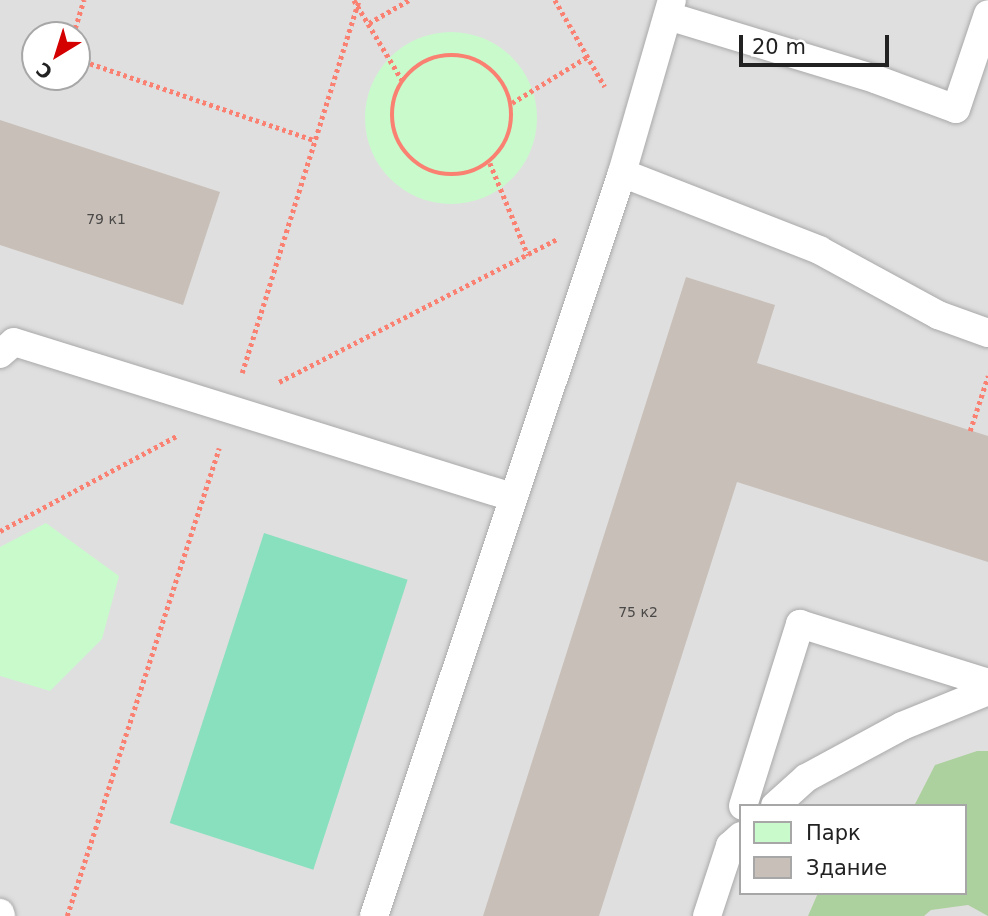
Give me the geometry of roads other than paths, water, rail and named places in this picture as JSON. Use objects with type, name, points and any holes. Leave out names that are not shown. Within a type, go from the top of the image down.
[{"type":"lane","points":[[374,916],[605,215],[622,173],[670,8],[956,108],[988,14]]},
{"type":"lane","points":[[622,173],[819,250],[938,315],[988,333]]},
{"type":"lane","points":[[0,354],[14,342],[232,406],[512,497]]},
{"type":"lane","points":[[743,804],[800,624],[988,683]]},
{"type":"lane","points":[[777,804],[806,778],[902,726],[988,691]]},
{"type":"lane","points":[[707,916],[736,841],[740,819]]}]
